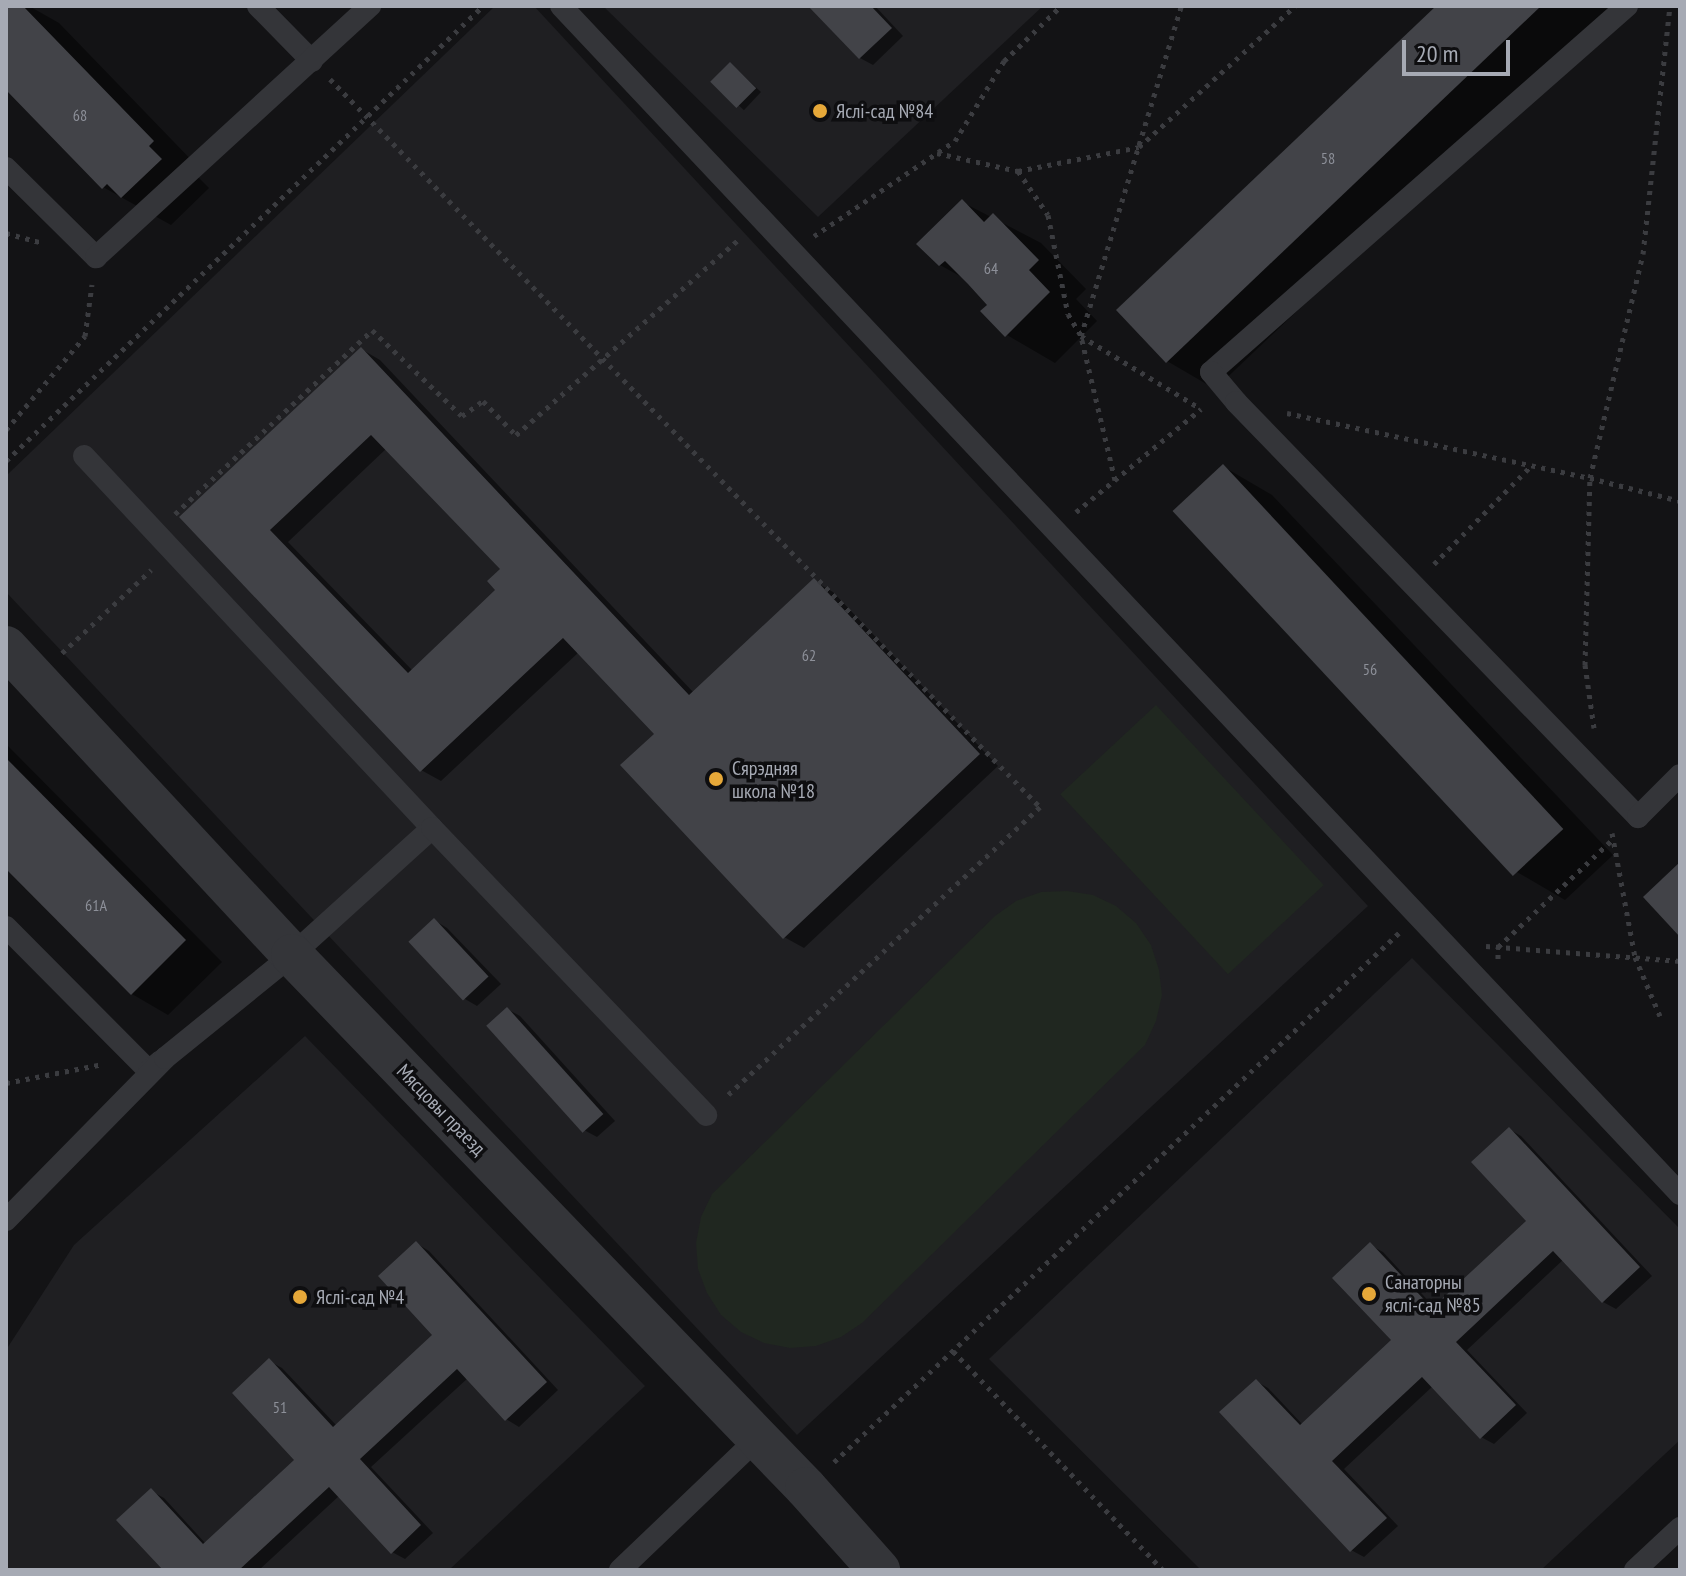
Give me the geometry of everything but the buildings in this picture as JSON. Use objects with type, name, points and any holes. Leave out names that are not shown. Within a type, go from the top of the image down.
[{"type":"street","name":"Мясцовы праезд","points":[[6,647],[292,955],[806,1488],[879,1570]]},
{"type":"lane","points":[[258,6],[312,61]]},
{"type":"lane","points":[[6,168],[96,257],[370,6]]},
{"type":"lane","points":[[561,6],[1680,1194]]},
{"type":"lane","points":[[1627,6],[1211,372],[1638,817],[1680,775]]},
{"type":"lane","points":[[84,456],[706,1115]]},
{"type":"lane","points":[[6,927],[149,1071],[292,955],[432,828]]},
{"type":"lane","points":[[6,1220],[165,1058]]},
{"type":"lane","points":[[620,1570],[758,1438]]},
{"type":"lane","points":[[1635,1570],[1680,1528]]},
{"type":"path","points":[[6,461],[483,6]]},
{"type":"path","points":[[792,251],[955,141],[1004,61],[1061,6]]},
{"type":"path","points":[[1081,336],[1181,6]]},
{"type":"path","points":[[937,153],[1018,171],[1139,147],[1295,6]]},
{"type":"path","points":[[1660,1016],[1635,957],[1602,779],[1585,665],[1590,478],[1643,254],[1670,6]]},
{"type":"path","points":[[312,61],[1040,807],[706,1115]]},
{"type":"path","points":[[1018,171],[1048,215],[1068,314],[1081,336],[1115,480]]},
{"type":"path","points":[[155,532],[372,330],[462,416],[483,401],[516,435],[763,221]]},
{"type":"path","points":[[6,430],[85,336],[96,257]]},
{"type":"path","points":[[1081,336],[1201,409]]},
{"type":"path","points":[[1054,530],[1201,409],[1231,395],[1680,501]]},
{"type":"path","points":[[1413,585],[1532,465]]},
{"type":"path","points":[[35,677],[173,550]]},
{"type":"path","points":[[1501,1005],[1498,947],[1638,817]]},
{"type":"path","points":[[806,1488],[1418,916]]},
{"type":"path","points":[[1443,943],[1680,961]]},
{"type":"path","points":[[6,1083],[135,1057]]},
{"type":"path","points":[[953,1351],[1163,1570]]},
{"type":"shaded area","name":"Сярэдняя школа №18","points":[[495,6],[534,6],[1368,906],[797,1435],[6,592],[6,476]]},
{"type":"shaded area","name":"Яслі-сад №84","points":[[603,6],[1043,6],[818,217]]},
{"type":"shaded area","points":[[1156,705],[1324,885],[1228,974],[1060,794]]},
{"type":"shaded area","points":[[1067,891],[1093,895],[1116,906],[1136,923],[1151,945],[1159,970],[1162,995],[1156,1021],[1145,1045],[862,1323],[841,1337],[816,1346],[790,1348],[764,1343],[741,1332],[721,1315],[707,1293],[698,1269],[696,1243],[701,1217],[712,1194],[995,916],[1016,901],[1041,892]]},
{"type":"shaded area","name":"Санаторны яслі-сад №85","points":[[1412,958],[1680,1229],[1680,1440],[1541,1570],[1201,1570],[989,1359]]},
{"type":"shaded area","name":"Яслі-сад №4","points":[[305,1036],[645,1386],[449,1570],[6,1570],[6,1350],[74,1245]]},
{"type":"place","name":"Яслі-сад №84","points":[[820,111]]},
{"type":"place","name":"Сярэдняя школа №18","points":[[716,779]]},
{"type":"place","name":"Санаторны яслі-сад №85","points":[[1369,1294]]},
{"type":"place","name":"Яслі-сад №4","points":[[300,1297]]}]
